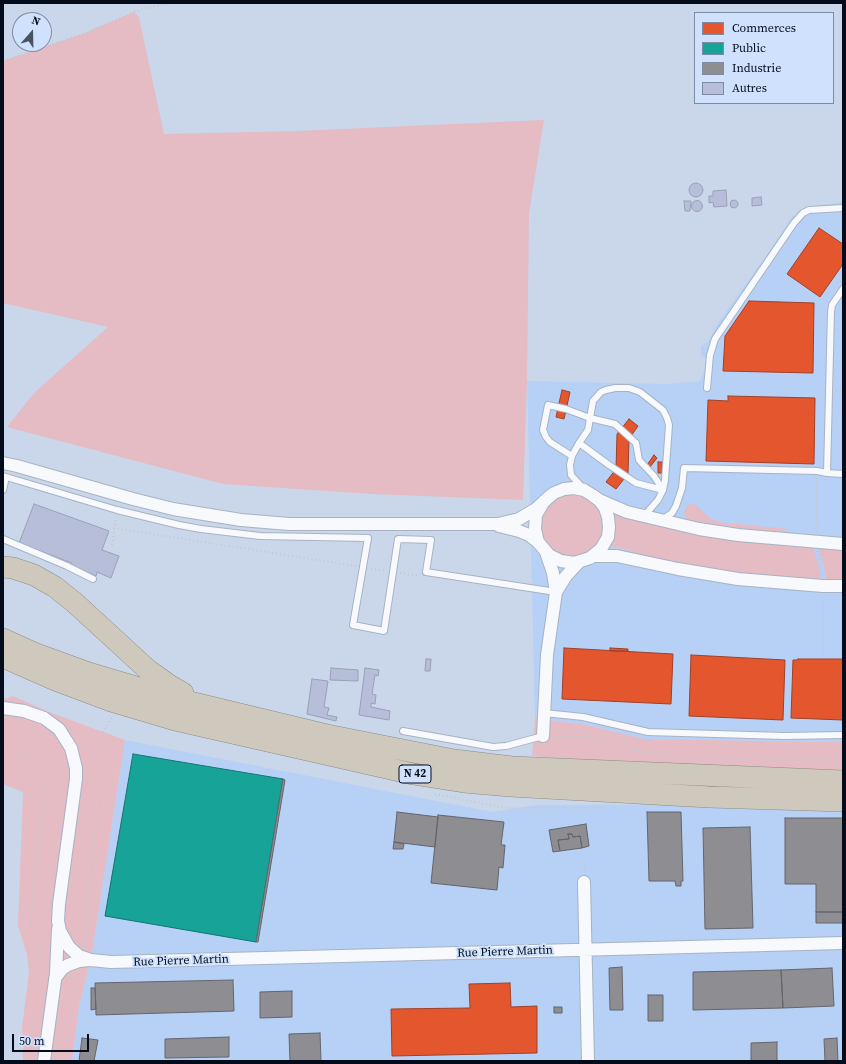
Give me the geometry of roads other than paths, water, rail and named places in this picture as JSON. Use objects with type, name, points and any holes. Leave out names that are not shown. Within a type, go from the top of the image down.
[{"type":"highway","points":[[3,566],[34,575],[66,595],[148,670],[169,685],[195,698],[247,717]]},
{"type":"highway","name":"N 42","points":[[3,639],[62,664],[174,698],[247,717],[441,758],[533,768],[843,781]]},
{"type":"highway","name":"N 42","points":[[3,657],[55,680],[97,696],[175,720],[414,774],[464,782],[510,786],[709,797],[843,801]]},
{"type":"street","points":[[3,460],[17,466]]},
{"type":"street","points":[[3,463],[152,505],[217,518],[264,523],[488,525],[506,523],[519,519],[550,496],[564,489],[574,488],[588,492],[599,500],[618,509],[648,518],[725,533],[843,544]]},
{"type":"street","points":[[594,556],[604,545],[608,537],[609,527],[607,513],[599,500]]},
{"type":"street","points":[[538,542],[535,529],[535,519],[542,502]]},
{"type":"street","points":[[488,525],[515,529],[529,535],[553,558],[570,563],[579,562],[594,556],[617,556],[678,570],[731,578],[823,586],[843,586]]},
{"type":"street","points":[[543,736],[548,643],[556,592],[553,573],[546,552]]},
{"type":"street","points":[[556,592],[566,576],[579,562]]},
{"type":"street","points":[[3,708],[35,714],[51,722],[66,738],[75,758],[76,779],[59,904],[57,974],[44,1061]]},
{"type":"street","points":[[584,882],[588,1061]]},
{"type":"street","points":[[58,921],[60,931],[69,948],[87,960]]},
{"type":"street","name":"Rue Pierre Martin","points":[[87,960],[111,962],[843,943]]},
{"type":"street","points":[[57,974],[68,965],[87,960]]},
{"type":"lane","points":[[707,388],[710,356],[715,339],[794,223],[803,213],[809,210],[843,208]]},
{"type":"lane","points":[[827,473],[831,312],[832,306],[843,289]]},
{"type":"lane","points":[[588,492],[571,476],[570,465],[572,456],[588,430],[591,406],[596,396],[606,390],[615,388],[629,388],[640,392],[663,410],[668,418],[669,425],[663,490],[653,506],[648,518],[666,517],[672,513],[682,488],[684,468],[843,474]]},
{"type":"lane","points":[[572,456],[550,442],[546,437],[543,430],[548,405],[615,424],[636,443],[639,460],[654,476],[663,490]]},
{"type":"lane","points":[[579,443],[636,483],[663,490]]},
{"type":"lane","points":[[3,490],[4,476],[117,510],[179,525],[230,533],[286,538],[368,538],[353,625],[384,631],[398,539],[431,540],[426,572],[556,592]]},
{"type":"lane","points":[[3,539],[67,566],[93,579]]},
{"type":"lane","points":[[544,713],[582,717],[648,732],[784,736],[843,735]]},
{"type":"lane","points":[[403,731],[493,747],[506,746],[543,736]]}]
